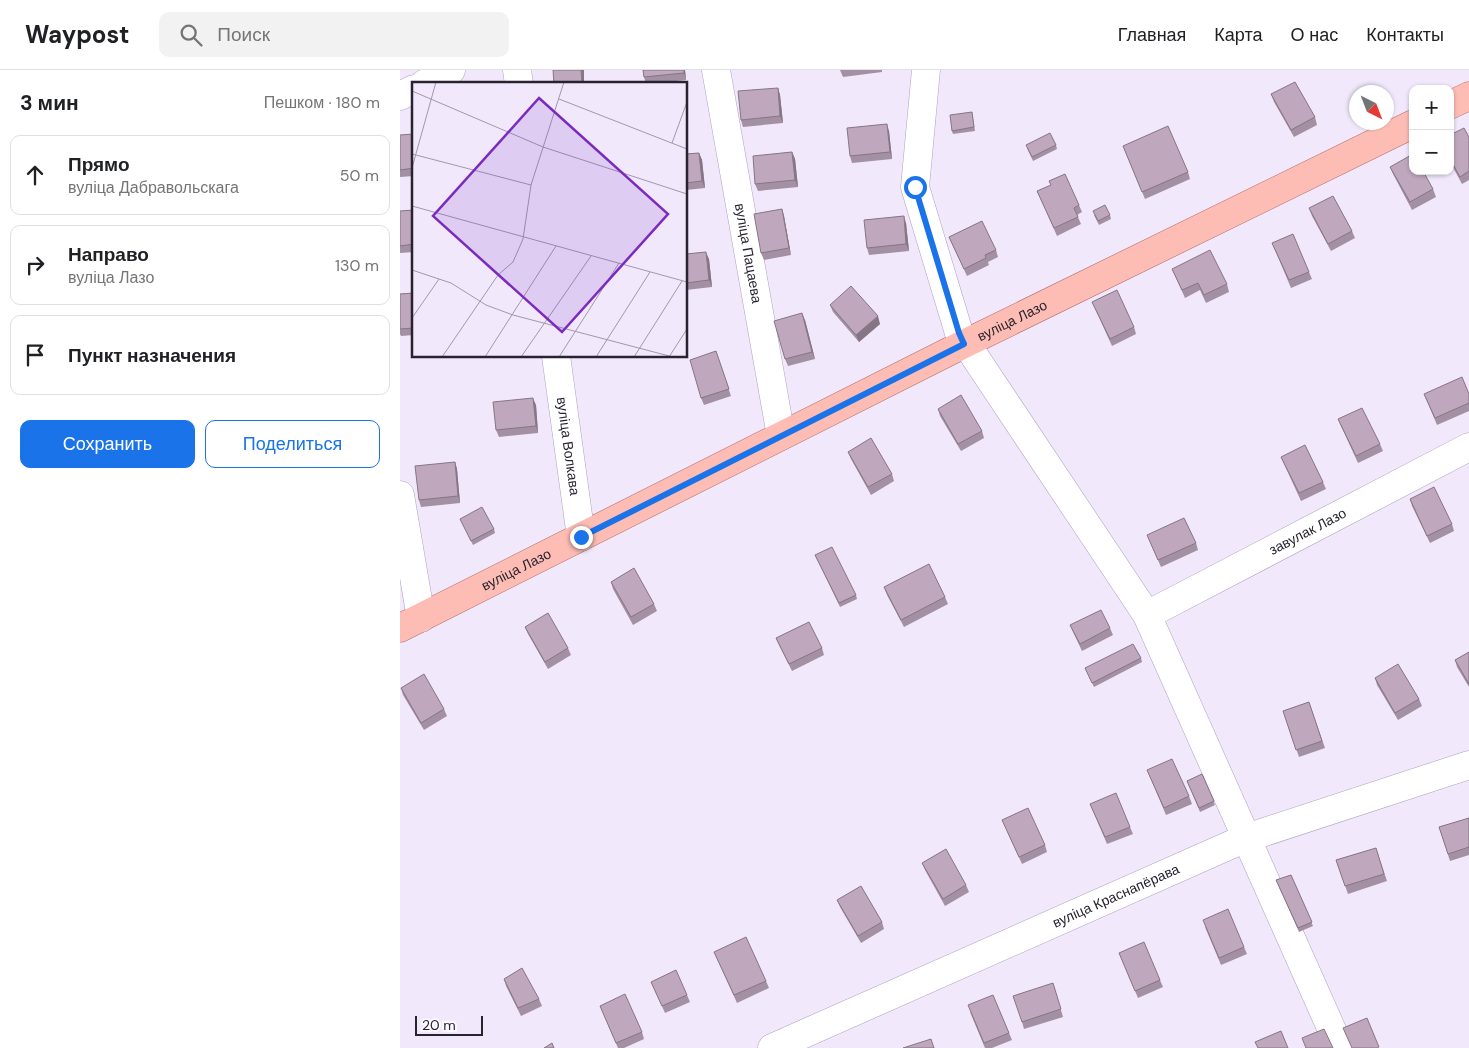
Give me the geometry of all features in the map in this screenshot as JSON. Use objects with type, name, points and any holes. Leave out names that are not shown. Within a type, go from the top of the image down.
[{"type":"main road","points":[[1454,103],[1469,96]]},
{"type":"main road","name":"вуліца Лазо","points":[[411,623],[964,344],[1409,126]]},
{"type":"street","points":[[428,82],[451,70]]},
{"type":"street","name":"вуліца Пацаева","points":[[716,70],[781,436]]},
{"type":"street","points":[[926,70],[915,187],[959,333],[964,344],[1147,615],[1340,1048]]},
{"type":"street","points":[[400,96],[412,90]]},
{"type":"street","name":"вуліца Волкава","points":[[556,358],[581,537]]},
{"type":"street","name":"завулак Лазо","points":[[1147,615],[1469,447]]},
{"type":"street","points":[[400,495],[411,623]]},
{"type":"street","name":"вуліца Краснапёрава","points":[[772,1048],[1246,838],[1469,765]]},
{"type":"building","points":[[553,70],[581,70],[582,82],[554,82]]},
{"type":"building","points":[[643,70],[684,70],[684,73],[644,77]]},
{"type":"building","points":[[1295,82],[1315,117],[1291,130],[1271,94]]},
{"type":"building","points":[[778,88],[780,116],[741,120],[738,91]]},
{"type":"building","points":[[972,112],[974,127],[952,131],[950,115]]},
{"type":"building","points":[[887,124],[890,152],[850,156],[847,128]]},
{"type":"building","points":[[1168,126],[1188,172],[1142,192],[1123,146]]},
{"type":"building","points":[[1464,128],[1469,137],[1469,171],[1460,177],[1454,166],[1454,133]]},
{"type":"building","points":[[1050,133],[1056,145],[1032,157],[1026,145]]},
{"type":"building","points":[[412,134],[412,168],[400,170],[400,135]]},
{"type":"building","points":[[792,152],[795,180],[755,184],[753,156]]},
{"type":"building","points":[[699,153],[702,181],[688,183],[688,154]]},
{"type":"building","points":[[1409,156],[1409,175],[1425,175],[1433,189],[1410,202],[1390,167]]},
{"type":"building","points":[[1065,174],[1079,205],[1074,208],[1078,217],[1054,228],[1037,191],[1051,185],[1049,181]]},
{"type":"building","points":[[1333,196],[1352,231],[1328,244],[1309,208]]},
{"type":"building","points":[[1105,205],[1110,215],[1098,221],[1093,211]]},
{"type":"building","points":[[782,209],[789,248],[761,253],[754,214]]},
{"type":"building","points":[[412,210],[412,244],[400,246],[400,211]]},
{"type":"building","points":[[904,216],[906,244],[867,248],[864,220]]},
{"type":"building","points":[[982,221],[996,250],[985,255],[986,258],[964,269],[949,237]]},
{"type":"building","points":[[1293,234],[1309,272],[1289,280],[1272,243]]},
{"type":"building","points":[[1210,250],[1227,284],[1204,295],[1198,283],[1182,290],[1172,269]]},
{"type":"building","points":[[706,252],[709,280],[688,283],[688,254]]},
{"type":"building","points":[[851,286],[878,316],[856,335],[830,305]]},
{"type":"building","points":[[1117,290],[1134,327],[1110,339],[1092,302]]},
{"type":"building","points":[[412,293],[412,328],[400,329],[400,294]]},
{"type":"building","points":[[802,313],[812,352],[785,359],[774,321]]},
{"type":"building","points":[[716,351],[729,389],[701,398],[690,360]]},
{"type":"building","points":[[1462,377],[1469,394],[1469,403],[1435,418],[1424,394]]},
{"type":"building","points":[[961,395],[982,431],[958,444],[938,409]]},
{"type":"building","points":[[533,398],[536,426],[496,430],[493,402]]},
{"type":"building","points":[[1362,408],[1380,444],[1356,456],[1338,419]]},
{"type":"building","points":[[871,438],[892,474],[868,487],[848,452]]},
{"type":"building","points":[[1305,445],[1323,482],[1299,493],[1281,457]]},
{"type":"building","points":[[455,462],[458,496],[419,500],[415,466]]},
{"type":"building","points":[[1434,487],[1452,524],[1427,536],[1410,499]]},
{"type":"building","points":[[482,507],[494,529],[471,541],[460,519]]},
{"type":"building","points":[[1184,518],[1196,543],[1158,560],[1147,535]]},
{"type":"building","points":[[832,547],[856,595],[839,603],[815,555]]},
{"type":"building","points":[[929,564],[945,597],[901,620],[884,587]]},
{"type":"building","points":[[634,568],[654,604],[631,617],[611,582]]},
{"type":"building","points":[[1101,610],[1110,628],[1080,644],[1070,625]]},
{"type":"building","points":[[548,613],[568,648],[545,662],[525,627]]},
{"type":"building","points":[[809,622],[822,648],[789,664],[776,638]]},
{"type":"building","points":[[1133,644],[1141,658],[1092,683],[1085,668]]},
{"type":"building","points":[[1469,652],[1469,684],[1455,660]]},
{"type":"building","points":[[1398,664],[1419,699],[1395,713],[1375,678]]},
{"type":"building","points":[[424,674],[444,709],[421,723],[401,688]]},
{"type":"building","points":[[1309,702],[1322,741],[1296,750],[1283,711]]},
{"type":"building","points":[[1172,759],[1189,796],[1164,808],[1147,770]]},
{"type":"building","points":[[1202,774],[1214,801],[1199,808],[1187,781]]},
{"type":"building","points":[[1116,793],[1130,827],[1105,837],[1090,804]]},
{"type":"building","points":[[1028,808],[1045,845],[1019,857],[1002,820]]},
{"type":"building","points":[[1469,818],[1469,847],[1448,854],[1439,827]]},
{"type":"building","points":[[1376,848],[1384,874],[1345,886],[1336,860]]},
{"type":"building","points":[[946,849],[966,885],[943,899],[922,863]]},
{"type":"building","points":[[1291,875],[1312,922],[1298,928],[1276,880]]},
{"type":"building","points":[[861,886],[882,922],[858,936],[837,900]]},
{"type":"building","points":[[1228,909],[1244,947],[1219,958],[1203,920]]},
{"type":"building","points":[[746,937],[766,981],[734,995],[714,952]]},
{"type":"building","points":[[1144,942],[1160,980],[1135,991],[1119,953]]},
{"type":"building","points":[[522,968],[539,999],[518,1008],[504,979]]},
{"type":"building","points":[[676,970],[687,995],[662,1006],[651,982]]},
{"type":"building","points":[[1053,983],[1061,1009],[1022,1022],[1013,996]]},
{"type":"building","points":[[625,994],[642,1032],[616,1043],[600,1006]]},
{"type":"building","points":[[993,995],[1009,1033],[984,1043],[968,1005]]},
{"type":"building","points":[[1367,1018],[1379,1047],[1352,1048],[1343,1028]]},
{"type":"building","points":[[1324,1029],[1333,1048],[1306,1048],[1302,1038]]},
{"type":"building","points":[[1281,1031],[1288,1048],[1258,1048],[1255,1042]]},
{"type":"building","points":[[931,1039],[934,1048],[903,1048]]},
{"type":"building","points":[[552,1043],[554,1048],[544,1048]]},
{"type":"route","points":[[581,537],[964,344],[915,187]]}]
